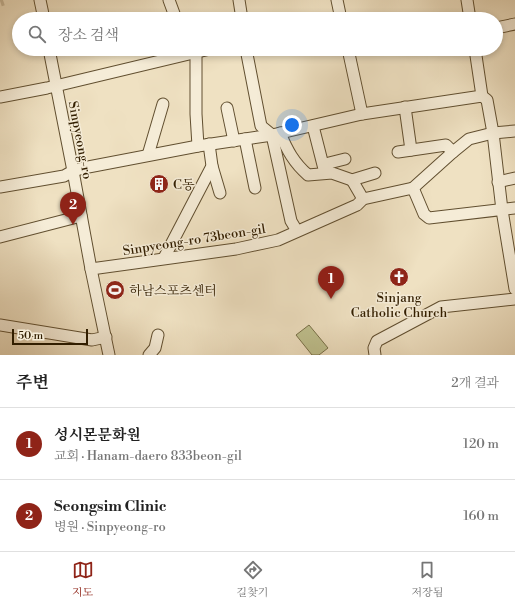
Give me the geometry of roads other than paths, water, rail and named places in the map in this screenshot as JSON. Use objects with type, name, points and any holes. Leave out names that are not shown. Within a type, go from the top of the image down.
[{"type":"street","points":[[40,0],[43,12]]},
{"type":"street","points":[[169,0],[173,12]]},
{"type":"street","points":[[239,0],[241,12]]},
{"type":"street","points":[[337,0],[340,12]]},
{"type":"street","points":[[467,0],[469,12]]},
{"type":"street","points":[[503,27],[515,24]]},
{"type":"street","name":"Sinpyeong-ro","points":[[50,56],[109,355]]},
{"type":"street","points":[[0,97],[56,86],[176,56]]},
{"type":"street","points":[[196,56],[196,114],[204,145],[220,193]]},
{"type":"street","points":[[247,56],[261,126],[276,134],[299,167],[308,174],[332,173],[352,180],[375,173]]},
{"type":"street","points":[[350,56],[362,114]]},
{"type":"street","points":[[476,56],[482,96],[487,100],[502,210],[515,289]]},
{"type":"street","points":[[0,187],[64,176],[73,171],[148,155],[276,134],[362,114],[482,96]]},
{"type":"street","points":[[148,155],[163,104]]},
{"type":"street","points":[[405,107],[411,150]]},
{"type":"street","points":[[227,108],[240,140],[255,188]]},
{"type":"street","points":[[313,126],[325,173]]},
{"type":"street","points":[[515,131],[492,133],[469,139],[413,188],[424,214],[429,218],[515,208]]},
{"type":"street","points":[[276,134],[291,221],[297,231]]},
{"type":"street","points":[[398,152],[446,145],[453,152]]},
{"type":"street","points":[[325,173],[329,163],[345,159]]},
{"type":"street","points":[[164,258],[212,166]]},
{"type":"street","points":[[498,182],[515,178]]},
{"type":"street","points":[[352,180],[363,198]]},
{"type":"street","name":"Sinpyeong-ro 73beon-gil","points":[[91,269],[236,249],[278,240],[357,205],[363,198],[413,188]]},
{"type":"street","points":[[0,236],[81,216]]},
{"type":"street","points":[[375,355],[374,348],[377,341],[442,307],[515,298]]},
{"type":"street","points":[[0,325],[92,340],[106,337]]},
{"type":"street","points":[[149,355],[155,348],[158,335]]},
{"type":"place","name":"C동","points":[[159,184]]},
{"type":"place","name":"Seongsim Clinic","points":[[73,225]]},
{"type":"place","name":"Sinjang Catholic Church","points":[[399,277]]},
{"type":"place","name":"하남스포츠센터","points":[[115,290]]},
{"type":"place","name":"성시몬문화원","points":[[331,299]]}]
